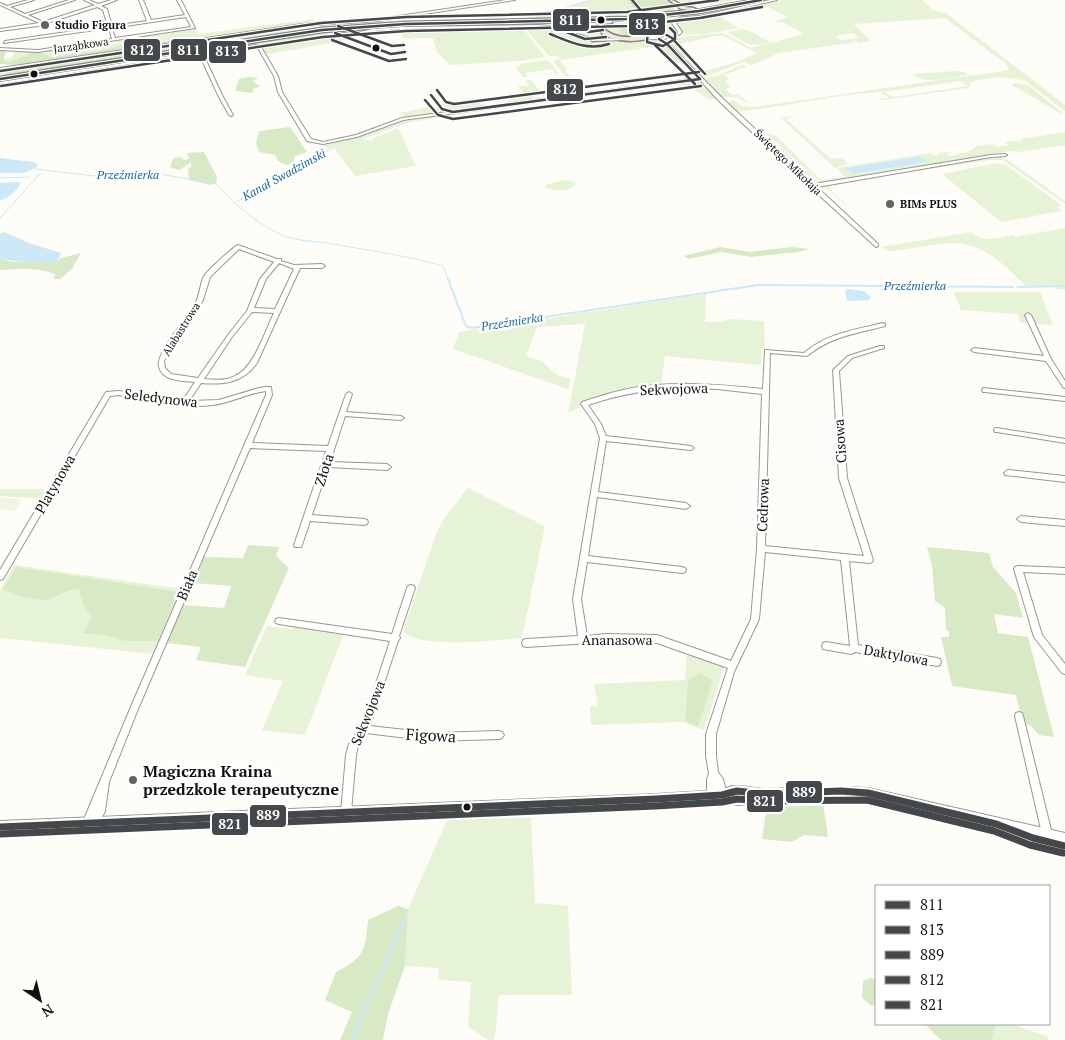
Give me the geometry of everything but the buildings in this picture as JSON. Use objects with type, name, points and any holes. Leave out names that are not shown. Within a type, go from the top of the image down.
[{"type":"main road","points":[[670,0],[686,9],[714,7]]},
{"type":"main road","points":[[659,14],[678,9],[670,0]]},
{"type":"main road","points":[[0,71],[239,35],[319,26],[398,22],[584,19],[659,14],[750,0]]},
{"type":"main road","points":[[0,79],[300,33],[404,24],[544,22],[704,11],[760,0]]},
{"type":"main road","points":[[606,36],[599,27],[602,23],[643,15]]},
{"type":"main road","points":[[544,22],[590,24],[606,36],[624,40]]},
{"type":"main road","points":[[300,33],[339,33]]},
{"type":"main road","points":[[594,40],[606,36],[621,38],[656,35]]},
{"type":"street","points":[[7,8],[32,0]]},
{"type":"street","points":[[24,15],[73,0]]},
{"type":"street","points":[[86,0],[105,9],[114,40]]},
{"type":"street","points":[[0,30],[42,23],[114,0]]},
{"type":"street","points":[[141,0],[149,21]]},
{"type":"street","points":[[5,42],[187,16],[180,0]]},
{"type":"street","points":[[0,71],[251,32],[302,25],[379,20],[513,0]]},
{"type":"street","points":[[632,0],[651,22],[656,35]]},
{"type":"street","points":[[339,33],[350,34],[373,30],[421,27],[539,26],[552,27],[594,40],[624,40],[656,35],[679,34],[680,32],[674,23],[679,19],[703,16],[775,0]]},
{"type":"street","points":[[0,4],[42,23]]},
{"type":"street","name":"Jarząbkowa","points":[[0,49],[38,51],[192,28],[187,16]]},
{"type":"street","points":[[22,27],[23,39]]},
{"type":"street","points":[[656,35],[666,36]]},
{"type":"street","name":"Świętego Mikołaja","points":[[656,35],[812,186],[876,245]]},
{"type":"street","points":[[666,36],[667,44]]},
{"type":"street","points":[[0,83],[194,53],[202,55],[259,47],[276,76],[280,92],[295,119],[309,140],[317,143],[365,134],[402,119],[700,79]]},
{"type":"street","points":[[202,55],[231,115]]},
{"type":"street","points":[[812,186],[981,157],[1005,155]]},
{"type":"street","name":"Alabastrowa","points":[[238,246],[296,266],[297,270],[250,369],[231,380],[222,382],[198,381],[169,376],[162,369],[161,361],[182,325],[200,300],[207,276],[238,246]]},
{"type":"street","points":[[185,402],[198,381],[250,310],[263,279],[279,260]]},
{"type":"street","points":[[296,266],[322,266]]},
{"type":"street","points":[[250,310],[278,312]]},
{"type":"street","points":[[1028,315],[1048,359],[1065,386]]},
{"type":"street","name":"Cedrowa","points":[[717,796],[712,779],[714,774],[711,753],[712,732],[733,666],[755,619],[762,548],[767,351],[805,355],[816,346],[839,335],[883,326]]},
{"type":"street","name":"Cisowa","points":[[845,559],[869,560],[843,478],[836,370],[850,357],[882,347]]},
{"type":"street","points":[[974,350],[1048,359]]},
{"type":"street","name":"Sekwojowa","points":[[603,438],[598,424],[584,404],[620,392],[659,387],[688,386],[766,392]]},
{"type":"street","name":"Seledynowa","points":[[110,392],[185,402],[214,403],[246,395],[261,388],[269,389]]},
{"type":"street","name":"Biała","points":[[91,823],[105,781],[134,709],[248,445],[269,395],[269,389]]},
{"type":"street","points":[[985,390],[1065,398]]},
{"type":"street","name":"Platynowa","points":[[0,578],[110,392]]},
{"type":"street","name":"Złota","points":[[298,545],[327,464],[349,394]]},
{"type":"street","points":[[343,414],[401,418]]},
{"type":"street","points":[[997,430],[1065,441]]},
{"type":"street","points":[[583,639],[577,599],[603,438],[691,448]]},
{"type":"street","points":[[248,445],[331,449]]},
{"type":"street","points":[[327,464],[387,468]]},
{"type":"street","points":[[1008,473],[1065,479]]},
{"type":"street","points":[[594,494],[686,506]]},
{"type":"street","points":[[308,518],[364,522]]},
{"type":"street","points":[[1021,519],[1065,523]]},
{"type":"street","points":[[762,548],[845,559]]},
{"type":"street","points":[[583,558],[682,570]]},
{"type":"street","name":"Daktylowa","points":[[845,559],[854,648],[937,662]]},
{"type":"street","points":[[1065,571],[1018,569],[1038,637],[1065,670]]},
{"type":"street","name":"Sekwojowa","points":[[346,812],[351,755],[354,744],[364,729],[396,638],[411,588]]},
{"type":"street","points":[[279,621],[396,638]]},
{"type":"street","name":"Ananasowa","points":[[526,643],[611,638],[662,640],[733,666]]},
{"type":"street","points":[[826,646],[851,650],[854,648]]},
{"type":"street","points":[[1019,716],[1048,838]]},
{"type":"street","name":"Figowa","points":[[364,729],[432,737],[499,735]]},
{"type":"street","points":[[0,827],[717,796],[730,799],[754,798],[764,794],[842,791],[868,793],[996,824],[1010,830],[1048,838],[1065,839]]},
{"type":"street","points":[[1048,838],[1065,846]]},
{"type":"green space","points":[[589,0],[629,0],[640,14],[535,19],[540,13],[570,7]]},
{"type":"green space","points":[[634,0],[666,0],[676,8],[668,12],[647,14]]},
{"type":"green space","points":[[677,0],[736,0],[692,7]]},
{"type":"green space","points":[[772,0],[701,16],[681,17],[672,22],[678,31],[675,34],[660,29],[653,22],[658,21],[643,22],[649,22],[656,31],[637,38],[616,36],[603,30],[601,25],[697,15]]},
{"type":"green space","points":[[780,0],[922,0],[933,10],[946,13],[1065,105],[1065,111],[1024,80],[999,77],[973,81],[968,88],[883,100],[878,99],[890,98],[882,93],[884,92],[894,97],[968,86],[960,81],[855,94],[739,112],[728,102],[734,100],[741,106],[756,107],[1009,70],[1006,64],[945,18],[854,24],[870,41],[859,43],[853,39],[859,38],[853,33],[835,36],[840,40],[852,39],[856,42],[850,43],[846,41],[849,43],[779,53],[752,65],[746,63],[746,61],[704,77],[685,60],[690,60],[705,71],[738,62],[757,53],[724,36],[715,36],[679,44],[677,48],[688,55],[687,58],[681,57],[670,44],[670,38],[723,33],[751,48],[804,34],[782,22],[772,22],[788,17],[766,6],[766,8],[721,17],[739,28],[706,34],[684,35],[678,26],[681,25],[677,24],[681,20],[704,17]]},
{"type":"green space","points":[[704,10],[629,18],[359,26],[0,77],[0,73],[233,37],[299,29],[385,23],[621,18]]},
{"type":"green space","points":[[366,17],[365,20],[289,26],[206,37],[189,37],[147,44],[136,42],[103,50],[50,57],[35,52],[9,62],[3,61],[3,59],[12,57],[14,52],[38,51],[79,45],[88,48],[98,47],[118,44],[118,40],[196,28],[198,34],[314,19],[314,22],[318,23]]},
{"type":"green space","points":[[582,24],[594,26],[604,37],[592,39],[555,27],[545,26],[404,27],[368,30],[349,34],[328,31],[427,25]]},
{"type":"green space","points":[[615,26],[636,26],[636,29],[646,27],[650,31],[645,31],[645,34],[626,37],[618,35],[621,32]]},
{"type":"green space","points":[[520,27],[545,57],[519,61],[450,65],[437,52],[433,38],[403,39],[404,49],[406,50],[403,50],[402,30],[406,28]]},
{"type":"green space","points":[[524,27],[558,29],[591,41],[658,39],[663,41],[682,62],[676,63],[659,46],[560,60],[567,70],[565,71],[585,92],[580,94],[553,61],[561,57],[549,56]]},
{"type":"green space","points":[[742,29],[770,42],[753,45],[738,39],[728,32]]},
{"type":"green space","points":[[317,33],[339,34],[354,39],[268,54],[253,45]]},
{"type":"green space","points":[[320,33],[328,34],[18,79],[197,50]]},
{"type":"green space","points":[[206,37],[59,60],[13,65],[0,64],[0,51],[6,51],[3,61],[9,62],[33,53],[42,53],[50,57],[103,50],[136,42],[147,44]]},
{"type":"green space","points":[[195,43],[196,47],[7,75],[6,73],[15,71]]},
{"type":"green space","points":[[546,60],[553,65],[559,74],[554,75],[556,74],[552,69],[525,73],[528,77],[524,77],[516,67],[520,66],[520,64]]},
{"type":"green space","points":[[741,65],[748,66],[724,75],[729,78],[726,80],[730,87],[725,89],[732,95],[737,94],[749,103],[737,97],[720,97],[704,81],[706,78],[720,75]]},
{"type":"green space","points":[[957,71],[968,75],[947,79],[924,80],[912,74]]},
{"type":"green space","points":[[556,76],[562,77],[575,95],[548,97],[550,93],[564,86]]},
{"type":"green space","points":[[258,78],[253,81],[260,87],[254,88],[252,93],[235,91],[239,79]]},
{"type":"green space","points":[[525,80],[531,80],[541,92],[533,96],[534,98],[542,97],[543,99],[509,103],[507,100],[526,98],[509,99],[508,96],[523,94],[518,86],[529,86]]},
{"type":"green space","points":[[697,80],[716,97],[715,99],[707,99],[692,88],[676,84],[410,122],[362,139],[372,141],[372,139],[398,128],[416,166],[355,176],[334,148],[328,149],[321,144],[366,135],[402,120]]},
{"type":"green space","points":[[1016,83],[1028,85],[1064,114],[1012,85]]},
{"type":"green space","points":[[475,98],[481,104],[491,106],[458,111],[446,108],[441,104]]},
{"type":"green space","points":[[428,107],[431,110],[440,108],[441,110],[436,114],[405,118],[400,113]]},
{"type":"green space","points":[[779,116],[782,118],[794,116],[786,119],[831,159],[842,158],[848,164],[835,168]]},
{"type":"green space","points":[[290,127],[307,152],[294,157],[294,164],[286,165],[278,161],[275,155],[259,152],[256,143],[259,131]]},
{"type":"green space","points":[[1065,132],[1065,145],[1019,152],[1012,151],[821,183],[766,133],[775,135],[821,180],[845,177],[837,168],[931,153],[936,156],[939,155],[936,153],[950,152],[947,155],[949,156],[968,152],[977,146],[991,144],[997,147],[1009,145],[1004,142],[1019,140],[1016,141],[1022,142],[1020,139]]},
{"type":"green space","points":[[764,133],[820,183],[810,181],[761,135]]},
{"type":"green space","points":[[204,152],[217,177],[216,183],[211,185],[189,180],[188,168],[191,167],[191,162],[179,170],[170,167],[173,158],[180,157],[184,160],[189,159],[187,153]]},
{"type":"green space","points":[[998,156],[1008,160],[1065,201],[1065,204],[1003,160],[988,160],[877,177],[879,181],[875,178],[830,185],[831,188],[829,189],[849,205],[846,205],[824,186]]},
{"type":"green space","points":[[998,163],[1006,165],[1061,205],[1057,208],[1062,211],[1001,222],[942,174]]},
{"type":"green space","points":[[564,180],[576,184],[569,189],[561,190],[545,187],[548,184]]},
{"type":"green space","points":[[1065,228],[1065,289],[1056,289],[1054,285],[1026,286],[992,256],[983,250],[962,243],[889,251],[881,247],[971,232],[980,238],[990,239],[1013,235],[1015,237]]},
{"type":"green space","points":[[720,247],[750,252],[792,247],[810,249],[751,257],[721,252],[689,259],[684,256]]},
{"type":"green space","points":[[81,253],[72,269],[60,279],[54,279],[55,274],[42,270],[0,270],[0,258],[12,262],[58,262],[61,258]]},
{"type":"green space","points":[[954,292],[1040,292],[1053,325],[1021,323],[1018,314],[961,310]]},
{"type":"green space","points":[[706,294],[705,322],[721,322],[730,319],[764,321],[765,348],[762,347],[761,365],[665,356],[661,386],[582,404],[583,406],[568,413],[585,324],[537,327],[526,356],[541,361],[557,375],[571,379],[568,389],[453,349],[459,332]]},
{"type":"green space","points":[[468,488],[545,526],[522,638],[478,642],[442,642],[412,637],[403,631],[436,534],[445,517]]},
{"type":"green space","points":[[0,489],[48,489],[42,499],[0,496]]},
{"type":"green space","points":[[0,497],[22,499],[14,511],[0,509]]},
{"type":"green space","points":[[248,545],[279,547],[276,556],[289,568],[245,667],[196,660],[201,647],[166,643],[182,605],[224,608],[231,586],[194,583],[204,557],[243,558]]},
{"type":"green space","points":[[927,547],[989,553],[993,567],[1016,593],[1023,618],[994,614],[998,633],[1028,637],[1054,737],[1039,735],[1031,726],[1023,723],[1016,695],[952,686],[941,637],[949,637],[949,632],[946,630],[945,608],[935,601],[932,566]]},
{"type":"green space","points":[[14,565],[181,589],[154,654],[0,638],[0,590]]},
{"type":"green space","points":[[16,567],[178,592],[158,641],[126,641],[106,635],[83,633],[92,616],[85,609],[79,589],[67,591],[54,598],[45,600],[26,598],[3,590]]},
{"type":"green space","points":[[267,626],[291,629],[294,626],[344,633],[305,735],[262,730],[283,681],[245,675]]},
{"type":"green space","points":[[687,652],[724,667],[704,730],[683,722],[591,725],[590,707],[598,706],[594,684],[685,680]]},
{"type":"green space","points":[[699,673],[713,680],[698,727],[685,721],[688,681]]},
{"type":"green space","points":[[823,802],[828,837],[804,835],[792,842],[762,839],[767,804]]},
{"type":"green space","points":[[448,818],[531,818],[535,903],[568,906],[572,995],[499,995],[495,1037],[493,1040],[488,1040],[468,1027],[471,982],[438,980],[439,968],[405,966],[408,909]]},
{"type":"green space","points":[[398,906],[408,909],[405,966],[388,1014],[383,1040],[340,1040],[352,1012],[325,1000],[336,972],[353,962],[362,952],[366,939],[368,920]]},
{"type":"green space","points":[[870,978],[875,980],[875,1006],[870,1005],[862,998],[863,981]]},
{"type":"green space","points":[[926,1025],[1014,1025],[1049,1037],[1048,1040],[941,1040]]},
{"type":"green space","points":[[926,1025],[995,1025],[992,1040],[941,1040]]},
{"type":"water","points":[[920,157],[926,162],[853,174],[846,168]]},
{"type":"water","points":[[0,158],[33,162],[37,164],[37,167],[25,173],[0,173]]},
{"type":"water","points":[[20,182],[13,193],[0,201],[0,183]]},
{"type":"water","points":[[4,232],[29,243],[61,253],[58,262],[22,262],[0,258],[0,234]]},
{"type":"water","points":[[847,289],[864,291],[871,297],[869,300],[849,301],[845,291]]},
{"type":"waterway","name":"Kanał Swadzimski","points":[[537,18],[537,16],[544,13],[592,0]]},
{"type":"waterway","points":[[538,18],[583,17]]},
{"type":"waterway","points":[[537,25],[579,25],[591,27]]},
{"type":"waterway","name":"Kanał Swadzimski","points":[[236,202],[333,148]]},
{"type":"waterway","name":"Przeźmierka","points":[[35,169],[94,176],[114,173],[154,173],[217,184],[246,213],[282,235],[298,240],[371,250],[429,262],[443,266],[449,280]]},
{"type":"waterway","name":"Przeźmierka","points":[[36,176],[41,174]]},
{"type":"waterway","points":[[0,218],[39,175]]},
{"type":"waterway","name":"Przeźmierka","points":[[0,178],[29,177]]},
{"type":"waterway","name":"Przeźmierka","points":[[448,279],[466,326],[472,328],[758,285],[1013,287]]},
{"type":"waterway","name":"Przeźmierka","points":[[1017,287],[1065,286]]},
{"type":"waterway","points":[[352,1040],[406,917]]},
{"type":"transit line","name":"811","points":[[632,0],[656,28],[664,33]]},
{"type":"transit line","name":"812","points":[[0,71],[321,23],[406,17],[627,12],[718,0]]},
{"type":"transit line","name":"811","points":[[0,79],[322,30],[406,24],[627,19],[699,11],[761,0]]},
{"type":"transit line","name":"813","points":[[1,86],[323,37],[406,31],[628,26],[700,18],[762,7]]},
{"type":"transit line","name":"812","points":[[556,20],[588,32],[603,30]]},
{"type":"transit line","name":"812","points":[[338,26],[392,46],[404,45]]},
{"type":"transit line","name":"811","points":[[553,27],[585,39],[592,40],[606,37]]},
{"type":"transit line","name":"812","points":[[648,30],[647,42],[663,46],[675,39],[675,33],[670,28]]},
{"type":"transit line","name":"811","points":[[335,33],[391,54],[405,52]]},
{"type":"transit line","name":"812","points":[[663,33],[672,38],[705,74]]},
{"type":"transit line","name":"813","points":[[550,34],[586,47],[609,44]]},
{"type":"transit line","name":"811","points":[[659,39],[667,44],[700,79]]},
{"type":"transit line","name":"813","points":[[332,40],[389,61],[406,59]]},
{"type":"transit line","name":"813","points":[[655,45],[695,84]]},
{"type":"transit line","name":"812","points":[[437,90],[446,102],[454,104],[699,72]]},
{"type":"transit line","name":"811","points":[[431,95],[442,109],[453,112],[700,79]]},
{"type":"transit line","name":"813","points":[[425,100],[438,115],[453,119],[701,86]]},
{"type":"transit line","name":"889","points":[[0,827],[656,799],[722,795],[737,791],[764,794],[841,791],[868,793],[996,824],[1033,838],[1065,846]]},
{"type":"transit line","name":"821","points":[[0,834],[656,806],[722,802],[737,799],[764,801],[841,799],[867,800],[994,831],[1030,845],[1063,853]]},
{"type":"place","name":"Studio Figura","points":[[45,25]]},
{"type":"place","name":"BIMs PLUS","points":[[890,204]]},
{"type":"place","name":"Magiczna Kraina przedzkole terapeutyczne","points":[[133,780]]}]
